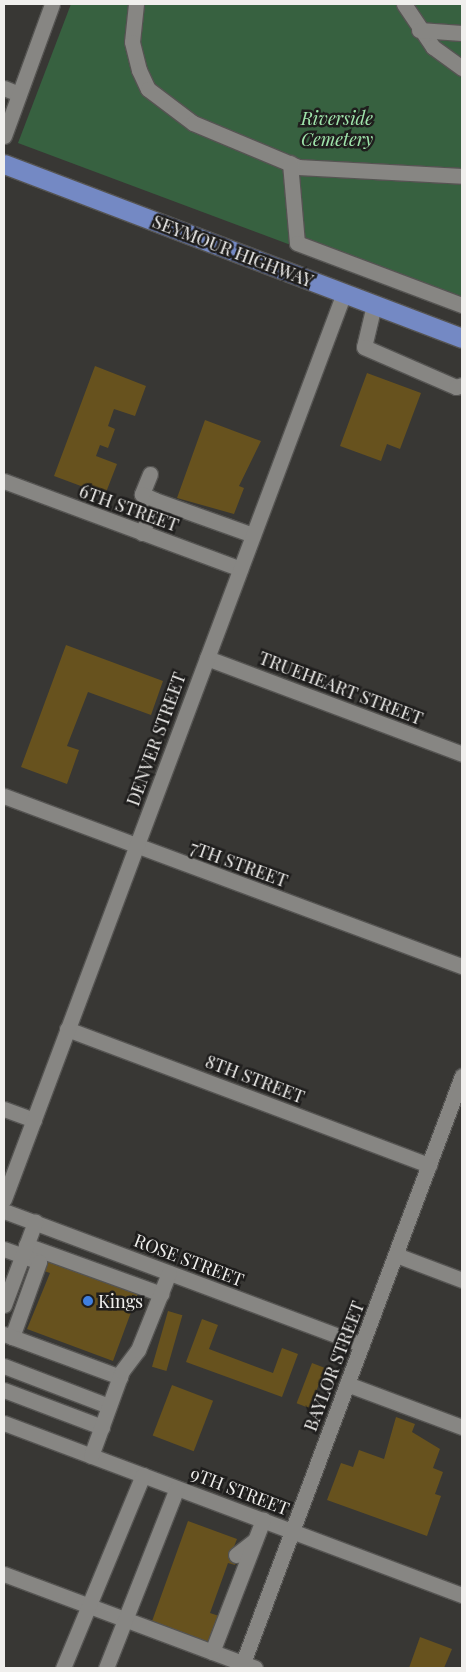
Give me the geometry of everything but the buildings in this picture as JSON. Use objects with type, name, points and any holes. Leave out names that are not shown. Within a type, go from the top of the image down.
[{"type":"main road","name":"SEYMOUR HIGHWAY","points":[[4,164],[462,338]]},
{"type":"street","points":[[4,136],[52,4]]},
{"type":"street","points":[[136,4],[132,42],[148,89],[193,123],[290,164],[462,176]]},
{"type":"street","points":[[404,4],[419,30],[462,68]]},
{"type":"street","points":[[419,30],[462,33]]},
{"type":"street","points":[[4,88],[19,94]]},
{"type":"street","points":[[290,164],[297,243],[462,305]]},
{"type":"street","name":"DENVER STREET","points":[[4,1198],[344,293]]},
{"type":"street","points":[[374,305],[364,347],[456,387],[462,385]]},
{"type":"street","points":[[150,474],[142,494],[252,535]]},
{"type":"street","name":"6TH STREET","points":[[4,482],[240,569]]},
{"type":"street","points":[[142,533],[155,500]]},
{"type":"street","name":"TRUEHEART STREET","points":[[207,658],[462,754]]},
{"type":"street","name":"7TH STREET","points":[[4,796],[462,966]]},
{"type":"street","name":"8TH STREET","points":[[67,1029],[429,1165]]},
{"type":"street","name":"BAYLOR STREET","points":[[246,1667],[292,1531],[462,1076]]},
{"type":"street","points":[[4,1108],[34,1120]]},
{"type":"street","name":"ROSE STREET","points":[[4,1211],[362,1345]]},
{"type":"street","points":[[4,1305],[35,1222]]},
{"type":"street","points":[[4,1249],[24,1250],[160,1294]]},
{"type":"street","points":[[24,1250],[39,1262],[8,1336],[120,1376]]},
{"type":"street","points":[[396,1255],[462,1280]]},
{"type":"street","points":[[91,1456],[120,1376],[138,1350],[170,1273]]},
{"type":"street","points":[[4,1366],[109,1406]]},
{"type":"street","points":[[347,1384],[462,1427]]},
{"type":"street","points":[[4,1390],[102,1427]]},
{"type":"street","name":"9TH STREET","points":[[4,1423],[462,1595]]},
{"type":"street","points":[[63,1668],[143,1475]]},
{"type":"street","points":[[106,1668],[176,1488]]},
{"type":"street","points":[[212,1652],[263,1520]]},
{"type":"street","points":[[240,1581],[234,1560],[256,1540]]},
{"type":"street","points":[[4,1574],[212,1652],[246,1667]]},
{"type":"green space","name":"Riverside Cemetery","points":[[71,4],[462,4],[462,309],[18,143]]},
{"type":"place","name":"Kings","points":[[88,1301]]}]
